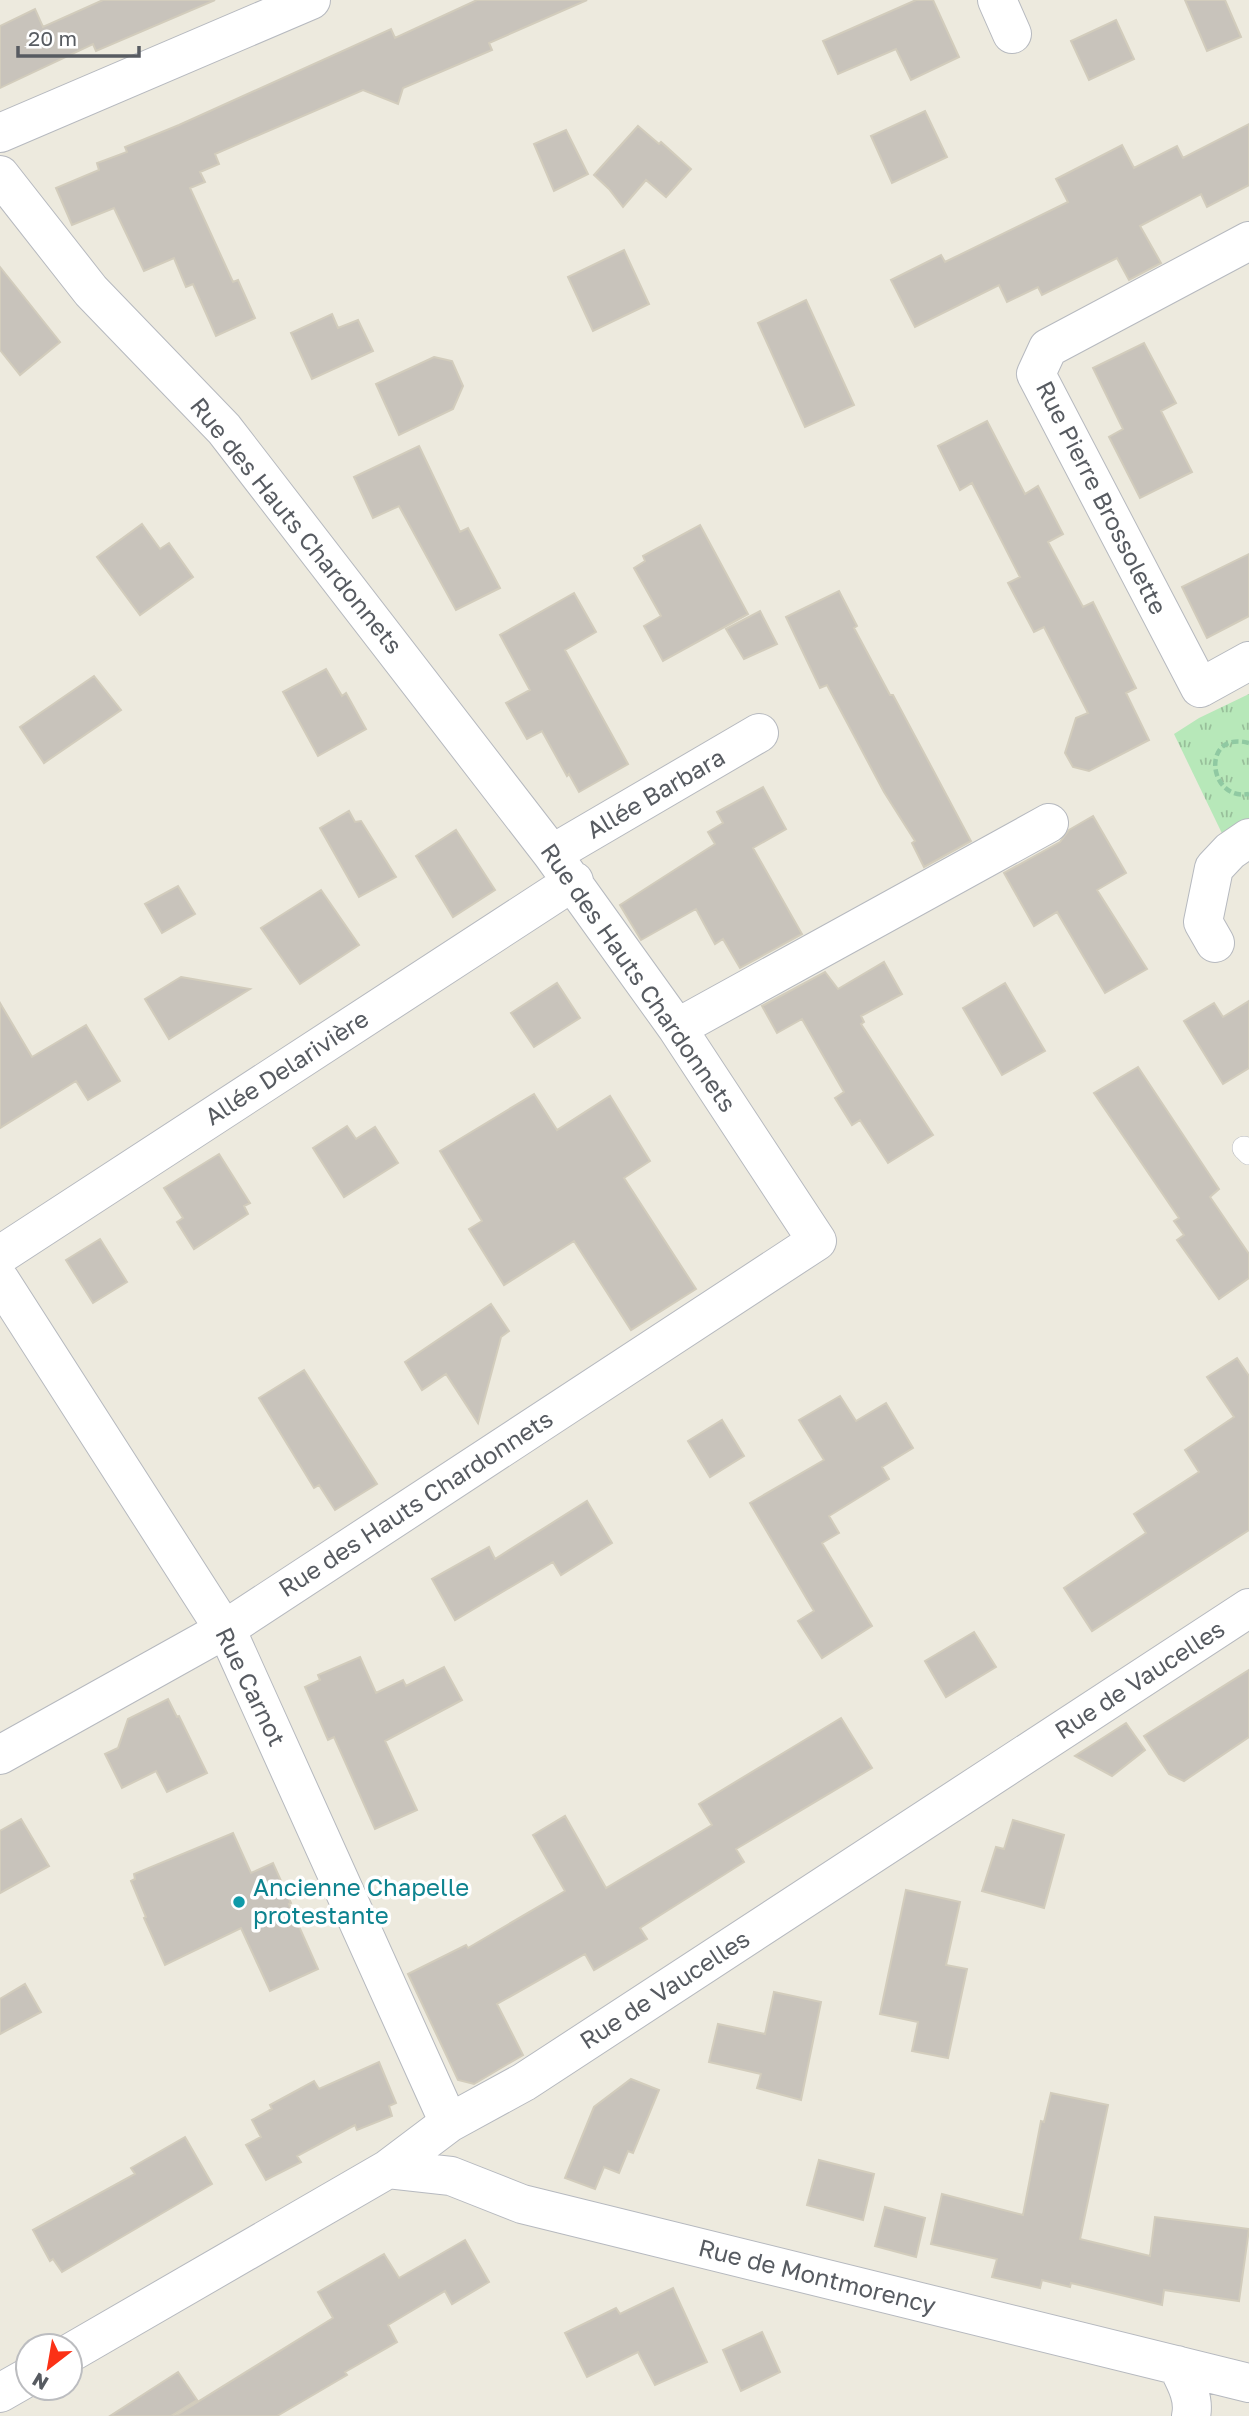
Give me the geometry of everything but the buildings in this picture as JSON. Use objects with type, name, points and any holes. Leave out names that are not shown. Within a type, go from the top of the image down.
[{"type":"street","points":[[0,133],[311,0]]},
{"type":"street","points":[[997,0],[1012,34]]},
{"type":"street","name":"Rue des Hauts Chardonnets","points":[[0,174],[91,291],[224,429],[563,867],[677,1028],[817,1241],[224,1630],[0,1755]]},
{"type":"street","name":"Rue Pierre Brossolette","points":[[1249,241],[1048,348],[1036,374],[1200,688],[1249,662]]},
{"type":"street","name":"Allée Barbara","points":[[563,867],[759,733]]},
{"type":"street","points":[[677,1028],[1049,823]]},
{"type":"street","points":[[1215,943],[1203,922],[1214,868],[1230,850],[1249,838]]},
{"type":"street","name":"Allée Delarivière","points":[[0,1255],[563,867]]},
{"type":"street","name":"Rue Carnot","points":[[0,1280],[232,1642],[449,2123]]},
{"type":"street","name":"Rue de Vaucelles","points":[[84,2345],[388,2169],[449,2123],[524,2082],[1249,1608]]},
{"type":"street","name":"Rue de Montmorency","points":[[388,2169],[451,2176],[522,2204],[1249,2383]]},
{"type":"street","points":[[1177,2365],[1189,2390],[1193,2407],[1191,2416]]},
{"type":"path","points":[[1249,743],[1238,740],[1225,744],[1218,751],[1215,765],[1224,788],[1235,794],[1249,794]]},
{"type":"green space","points":[[1249,694],[1249,838],[1230,850],[1174,734],[1199,718]]},
{"type":"place","name":"Ancienne Chapelle protestante","points":[[239,1902]]}]
